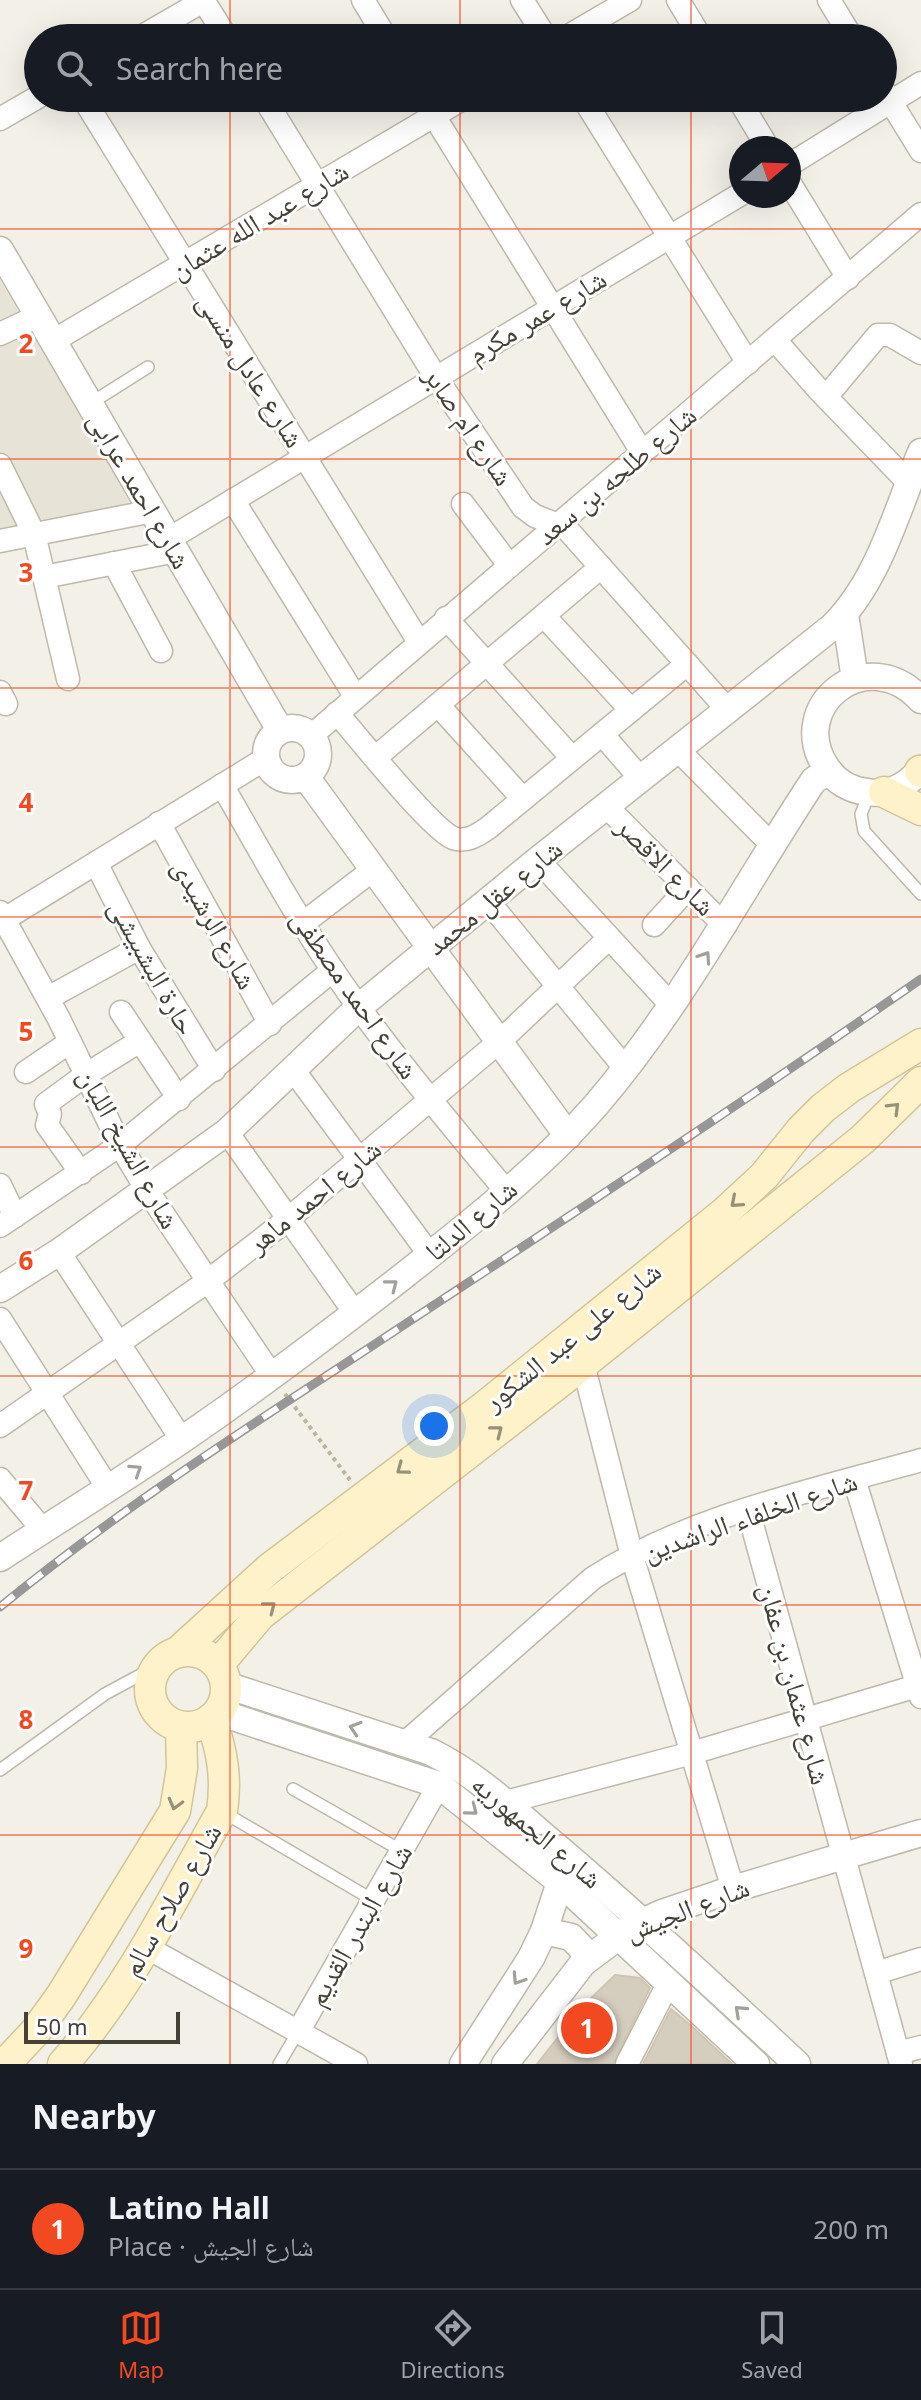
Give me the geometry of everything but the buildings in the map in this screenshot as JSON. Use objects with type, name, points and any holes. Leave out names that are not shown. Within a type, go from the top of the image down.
[{"type":"main road","points":[[876,793],[921,810]]},
{"type":"main road","name":"شارع على عبد الشكور","points":[[167,1659],[269,1569],[484,1407],[724,1213],[764,1176],[801,1130],[849,1088],[921,1044]]},
{"type":"main road","name":"شارع على عبد الشكور","points":[[218,1695],[260,1615],[583,1364],[863,1139],[921,1082]]},
{"type":"main road","points":[[849,1088],[840,1111],[841,1121],[846,1130],[863,1139]]},
{"type":"main road","points":[[774,1162],[801,1150],[810,1150],[821,1163],[820,1173]]},
{"type":"main road","points":[[200,1652],[218,1695],[202,1724],[181,1727],[162,1717],[151,1698],[149,1687],[167,1659],[200,1652]]},
{"type":"main road","name":"شارع صلاح سالم","points":[[63,2064],[116,1994],[146,1947],[222,1811],[226,1786],[218,1695]]},
{"type":"main road","name":"شارع صلاح سالم","points":[[5,2058],[35,2032],[61,1996],[175,1811],[182,1768],[181,1727]]},
{"type":"street","points":[[163,24],[204,0],[219,24]]},
{"type":"street","points":[[363,0],[378,24]]},
{"type":"street","points":[[522,0],[537,24]]},
{"type":"street","points":[[589,24],[630,0]]},
{"type":"street","points":[[678,0],[693,24]]},
{"type":"street","points":[[829,0],[844,24]]},
{"type":"street","points":[[897,92],[921,83]]},
{"type":"street","points":[[0,119],[24,105]]},
{"type":"street","name":"شارع عادل منسى","points":[[92,112],[419,642]]},
{"type":"street","name":"شارع ام صابر","points":[[273,112],[435,376],[523,507],[535,516],[566,528],[727,709]]},
{"type":"street","name":"شارع عبد الله عثمان","points":[[53,341],[317,185],[422,112]]},
{"type":"street","points":[[432,112],[642,452]]},
{"type":"street","points":[[592,112],[748,363]]},
{"type":"street","points":[[746,112],[761,136]]},
{"type":"street","points":[[801,157],[864,112]]},
{"type":"street","points":[[897,112],[921,151]]},
{"type":"street","name":"شارع عمر مكرم","points":[[173,545],[233,500],[304,456],[729,201]]},
{"type":"street","points":[[801,202],[848,278]]},
{"type":"street","name":"شارع طلحه بن سعد","points":[[311,736],[921,214]]},
{"type":"street","name":"شارع احمد عرابى","points":[[0,250],[280,730]]},
{"type":"street","points":[[0,334],[38,316]]},
{"type":"street","points":[[826,397],[878,335],[890,335],[921,353]]},
{"type":"street","points":[[775,340],[908,482]]},
{"type":"street","name":"شارع عقل محمد","points":[[0,1289],[59,1252],[227,1132],[359,1007],[538,860],[817,640],[845,614],[867,582],[921,452]]},
{"type":"street","points":[[0,465],[34,534],[68,679]]},
{"type":"street","points":[[233,500],[355,696]]},
{"type":"street","points":[[463,504],[509,565]]},
{"type":"street","points":[[0,541],[153,511]]},
{"type":"street","points":[[44,577],[114,563],[173,545]]},
{"type":"street","points":[[114,563],[161,651]]},
{"type":"street","points":[[376,757],[601,567]]},
{"type":"street","points":[[845,614],[855,679]]},
{"type":"street","points":[[544,616],[631,710]]},
{"type":"street","points":[[446,618],[572,758]]},
{"type":"street","points":[[337,713],[423,811],[455,838],[464,839],[480,833],[687,664]]},
{"type":"street","points":[[921,700],[898,681],[869,676],[855,679],[829,697],[821,711],[816,742],[820,757],[829,771],[840,782],[854,789],[876,793],[910,781],[921,770]]},
{"type":"street","points":[[439,706],[523,799]]},
{"type":"street","points":[[296,728],[311,736],[318,758],[306,777],[297,781],[277,777],[269,769],[265,759],[268,742],[280,730],[296,728]]},
{"type":"street","points":[[602,734],[641,779]]},
{"type":"street","points":[[677,749],[772,845]]},
{"type":"street","points":[[2,918],[265,759]]},
{"type":"street","name":"شارع الدلتا","points":[[0,1558],[182,1440],[272,1376],[430,1255],[568,1136],[672,1006],[814,780],[829,771]]},
{"type":"street","points":[[306,777],[568,1136]]},
{"type":"street","name":"شارع احمد مصطفى","points":[[222,785],[302,924],[333,970],[431,1100],[506,1191]]},
{"type":"street","name":"شارع الاقصر","points":[[606,806],[725,926]]},
{"type":"street","name":"شارع الرشيدى","points":[[159,823],[270,1024]]},
{"type":"street","points":[[538,860],[672,1006]]},
{"type":"street","name":"حارة البشبيشى","points":[[96,863],[139,948],[214,1070]]},
{"type":"street","points":[[302,924],[374,869]]},
{"type":"street","points":[[654,925],[688,888]]},
{"type":"street","points":[[488,901],[625,1068]]},
{"type":"street","name":"شارع الشيخ اللبان","points":[[2,918],[48,998],[120,1145],[272,1376]]},
{"type":"street","name":"شارع احمد ماهر","points":[[0,1426],[208,1281],[288,1219],[499,1042],[608,939]]},
{"type":"street","points":[[48,998],[139,948]]},
{"type":"street","points":[[0,1185],[8,1221],[120,1145],[333,970]]},
{"type":"street","points":[[121,1012],[179,1099]]},
{"type":"street","points":[[81,1173],[47,1125],[50,1114],[45,1106],[87,1074],[140,1041]]},
{"type":"street","points":[[26,1072],[70,1042]]},
{"type":"street","points":[[294,1071],[430,1255]]},
{"type":"street","points":[[227,1132],[355,1313]]},
{"type":"street","points":[[59,1252],[182,1440]]},
{"type":"street","points":[[0,1319],[108,1488]]},
{"type":"street","points":[[583,1364],[632,1556],[733,1889]]},
{"type":"street","name":"شارع الخلفاء الراشدين","points":[[405,1743],[593,1578],[632,1556],[748,1510],[921,1460]]},
{"type":"street","points":[[0,1479],[43,1530]]},
{"type":"street","points":[[506,1802],[692,1753],[805,1719],[919,1692],[854,1479]]},
{"type":"street","name":"شارع عثمان بن عفان","points":[[748,1510],[899,2059]]},
{"type":"street","name":"شارع الجمهوريه","points":[[218,1695],[405,1743],[456,1764],[506,1802],[643,1920],[797,2064]]},
{"type":"street","name":"شارع الجمهوريه","points":[[218,1695],[439,1785],[560,1882],[669,1982],[732,2056],[756,2064]]},
{"type":"street","name":"شارع البندر القديم","points":[[298,2032],[439,1785]]},
{"type":"street","name":"شارع الجيش","points":[[505,2064],[554,1997],[590,1957],[643,1920],[733,1889],[921,1833]]},
{"type":"street","points":[[463,2064],[531,1958],[544,1931],[560,1882]]},
{"type":"street","points":[[544,1931],[571,1937],[590,1957]]},
{"type":"street","points":[[146,1947],[356,2064]]},
{"type":"street","points":[[876,1973],[921,1959]]},
{"type":"street","points":[[627,2064],[669,1982]]},
{"type":"street","points":[[899,2059],[921,2047]]},
{"type":"lane","points":[[90,404],[148,367]]},
{"type":"lane","points":[[876,793],[861,814],[864,831],[921,894]]},
{"type":"lane","name":"شارع على عبد الشكور","points":[[0,1770],[105,1694],[167,1659]]},
{"type":"lane","points":[[293,1789],[402,1851]]},
{"type":"lane","points":[[222,1811],[373,1900]]},
{"type":"lane","name":"شارع البندر القديم","points":[[279,2064],[298,2032]]},
{"type":"path","points":[[272,1376],[363,1498]]},
{"type":"shaded area","points":[[0,280],[134,506],[0,533]]},
{"type":"railway","points":[[0,1607],[90,1537],[182,1472],[716,1119],[921,979]]},
{"type":"place","name":"Latino Hall","points":[[587,2028]]}]
